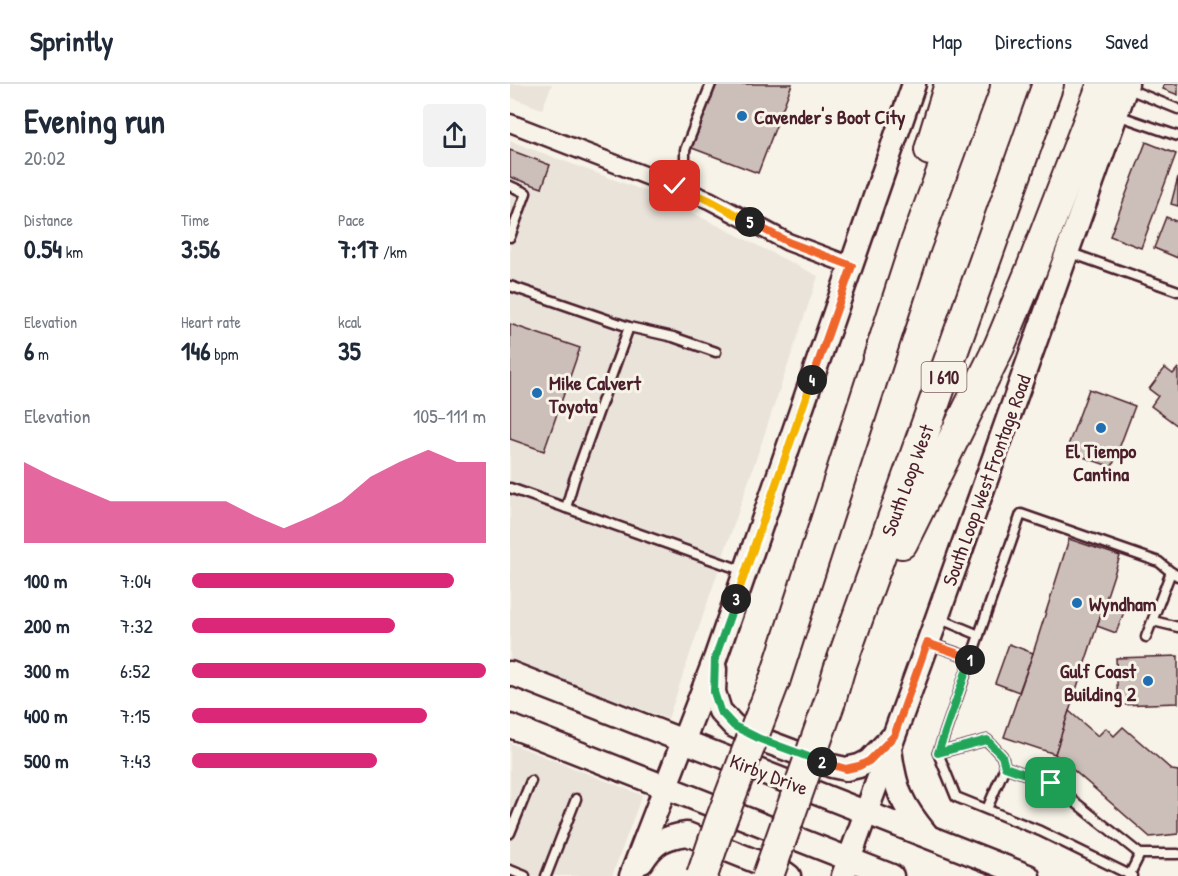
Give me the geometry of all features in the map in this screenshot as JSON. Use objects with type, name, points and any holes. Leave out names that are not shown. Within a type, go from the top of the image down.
[{"type":"highway","points":[[915,246],[913,205],[950,84]]},
{"type":"highway","points":[[702,876],[775,679],[915,246],[974,84]]},
{"type":"highway","name":"South Loop West","points":[[768,876],[1048,84]]},
{"type":"highway","points":[[839,670],[999,346],[1032,268],[1119,85]]},
{"type":"main road","points":[[632,876],[715,658],[914,84]]},
{"type":"main road","name":"South Loop West Frontage Road","points":[[846,868],[1116,115],[1119,85]]},
{"type":"main road","points":[[715,658],[714,692],[720,711],[734,726],[760,739],[846,769],[869,761],[892,741]]},
{"type":"main road","name":"Kirby Drive","points":[[510,674],[1028,876]]},
{"type":"main road","points":[[510,726],[666,786],[846,868],[892,876]]},
{"type":"main road","points":[[892,741],[893,775],[900,796],[911,816],[929,837]]},
{"type":"main road","points":[[632,876],[651,848],[673,836],[687,834],[789,876]]},
{"type":"street","points":[[510,123],[709,200],[788,242],[852,266]]},
{"type":"lane","points":[[685,160],[685,150],[711,84]]},
{"type":"lane","points":[[1119,85],[1178,109]]},
{"type":"lane","points":[[1116,115],[1178,136]]},
{"type":"lane","points":[[510,186],[526,193],[510,237]]},
{"type":"lane","points":[[1067,252],[1178,291]]},
{"type":"lane","points":[[510,286],[629,327],[716,352]]},
{"type":"lane","points":[[566,508],[629,327]]},
{"type":"lane","points":[[510,488],[745,571]]},
{"type":"lane","points":[[1140,854],[1130,876],[1040,831],[956,797],[938,753],[1021,514],[1159,562],[1174,574],[1146,637]]},
{"type":"lane","points":[[937,618],[979,635]]},
{"type":"lane","points":[[1153,621],[1178,627]]},
{"type":"lane","points":[[927,643],[971,658]]},
{"type":"lane","points":[[938,753],[987,740],[1002,756],[1005,767],[987,809]]},
{"type":"lane","points":[[1005,767],[1051,783],[1140,854],[1178,854]]},
{"type":"lane","points":[[510,833],[531,781]]},
{"type":"lane","points":[[546,876],[576,799]]},
{"type":"lane","points":[[510,870],[525,876]]},
{"type":"shaded area","points":[[510,84],[552,84],[542,109],[510,97]]},
{"type":"shaded area","points":[[510,141],[661,197],[818,276],[668,719],[510,660]]},
{"type":"shaded area","points":[[510,743],[642,795],[612,876],[510,876]]},
{"type":"building","name":"Cavender's Boot City","points":[[716,84],[792,84],[758,173],[692,148]]},
{"type":"building","points":[[1164,84],[1178,84],[1178,95],[1163,89]]},
{"type":"building","points":[[1146,142],[1176,154],[1141,248],[1110,236]]},
{"type":"building","points":[[510,150],[550,165],[542,188],[510,177]]},
{"type":"building","points":[[1178,177],[1178,206],[1171,204]]},
{"type":"building","points":[[1166,217],[1178,222],[1178,258],[1154,248]]},
{"type":"building","name":"Mike Calvert Toyota","points":[[510,324],[580,348],[544,451],[510,439]]},
{"type":"building","points":[[1165,368],[1173,374],[1178,368],[1178,426],[1151,406],[1158,396],[1149,389]]},
{"type":"building","name":"El Tiempo Cantina","points":[[1089,389],[1135,406],[1112,467],[1066,451]]},
{"type":"building","name":"Wyndham","points":[[1069,539],[1120,556],[1055,754],[1004,737]]},
{"type":"building","points":[[1108,597],[1127,604],[1116,633],[1097,626]]},
{"type":"building","points":[[1009,644],[1033,653],[1019,692],[995,683]]},
{"type":"building","name":"Gulf Coast Building 2","points":[[1178,656],[1178,703],[1118,705],[1116,658]]},
{"type":"building","points":[[1069,711],[1098,736],[1106,728],[1114,736],[1123,727],[1172,770],[1178,771],[1178,834],[1150,837],[1055,754]]},
{"type":"place","name":"Cavender's Boot City","points":[[742,116]]},
{"type":"place","name":"Mike Calvert Toyota","points":[[537,393]]},
{"type":"place","name":"El Tiempo Cantina","points":[[1101,428]]},
{"type":"place","name":"Wyndham","points":[[1077,603]]},
{"type":"place","name":"Gulf Coast Building 2","points":[[1148,681]]},
{"type":"route","points":[[675,186],[709,200],[788,242],[852,266],[715,658],[714,692],[720,711],[734,726],[760,739],[832,766],[846,769],[859,766],[869,761],[894,736],[927,643],[971,658],[938,753],[987,740],[1002,756],[1005,767],[1051,783]]}]
